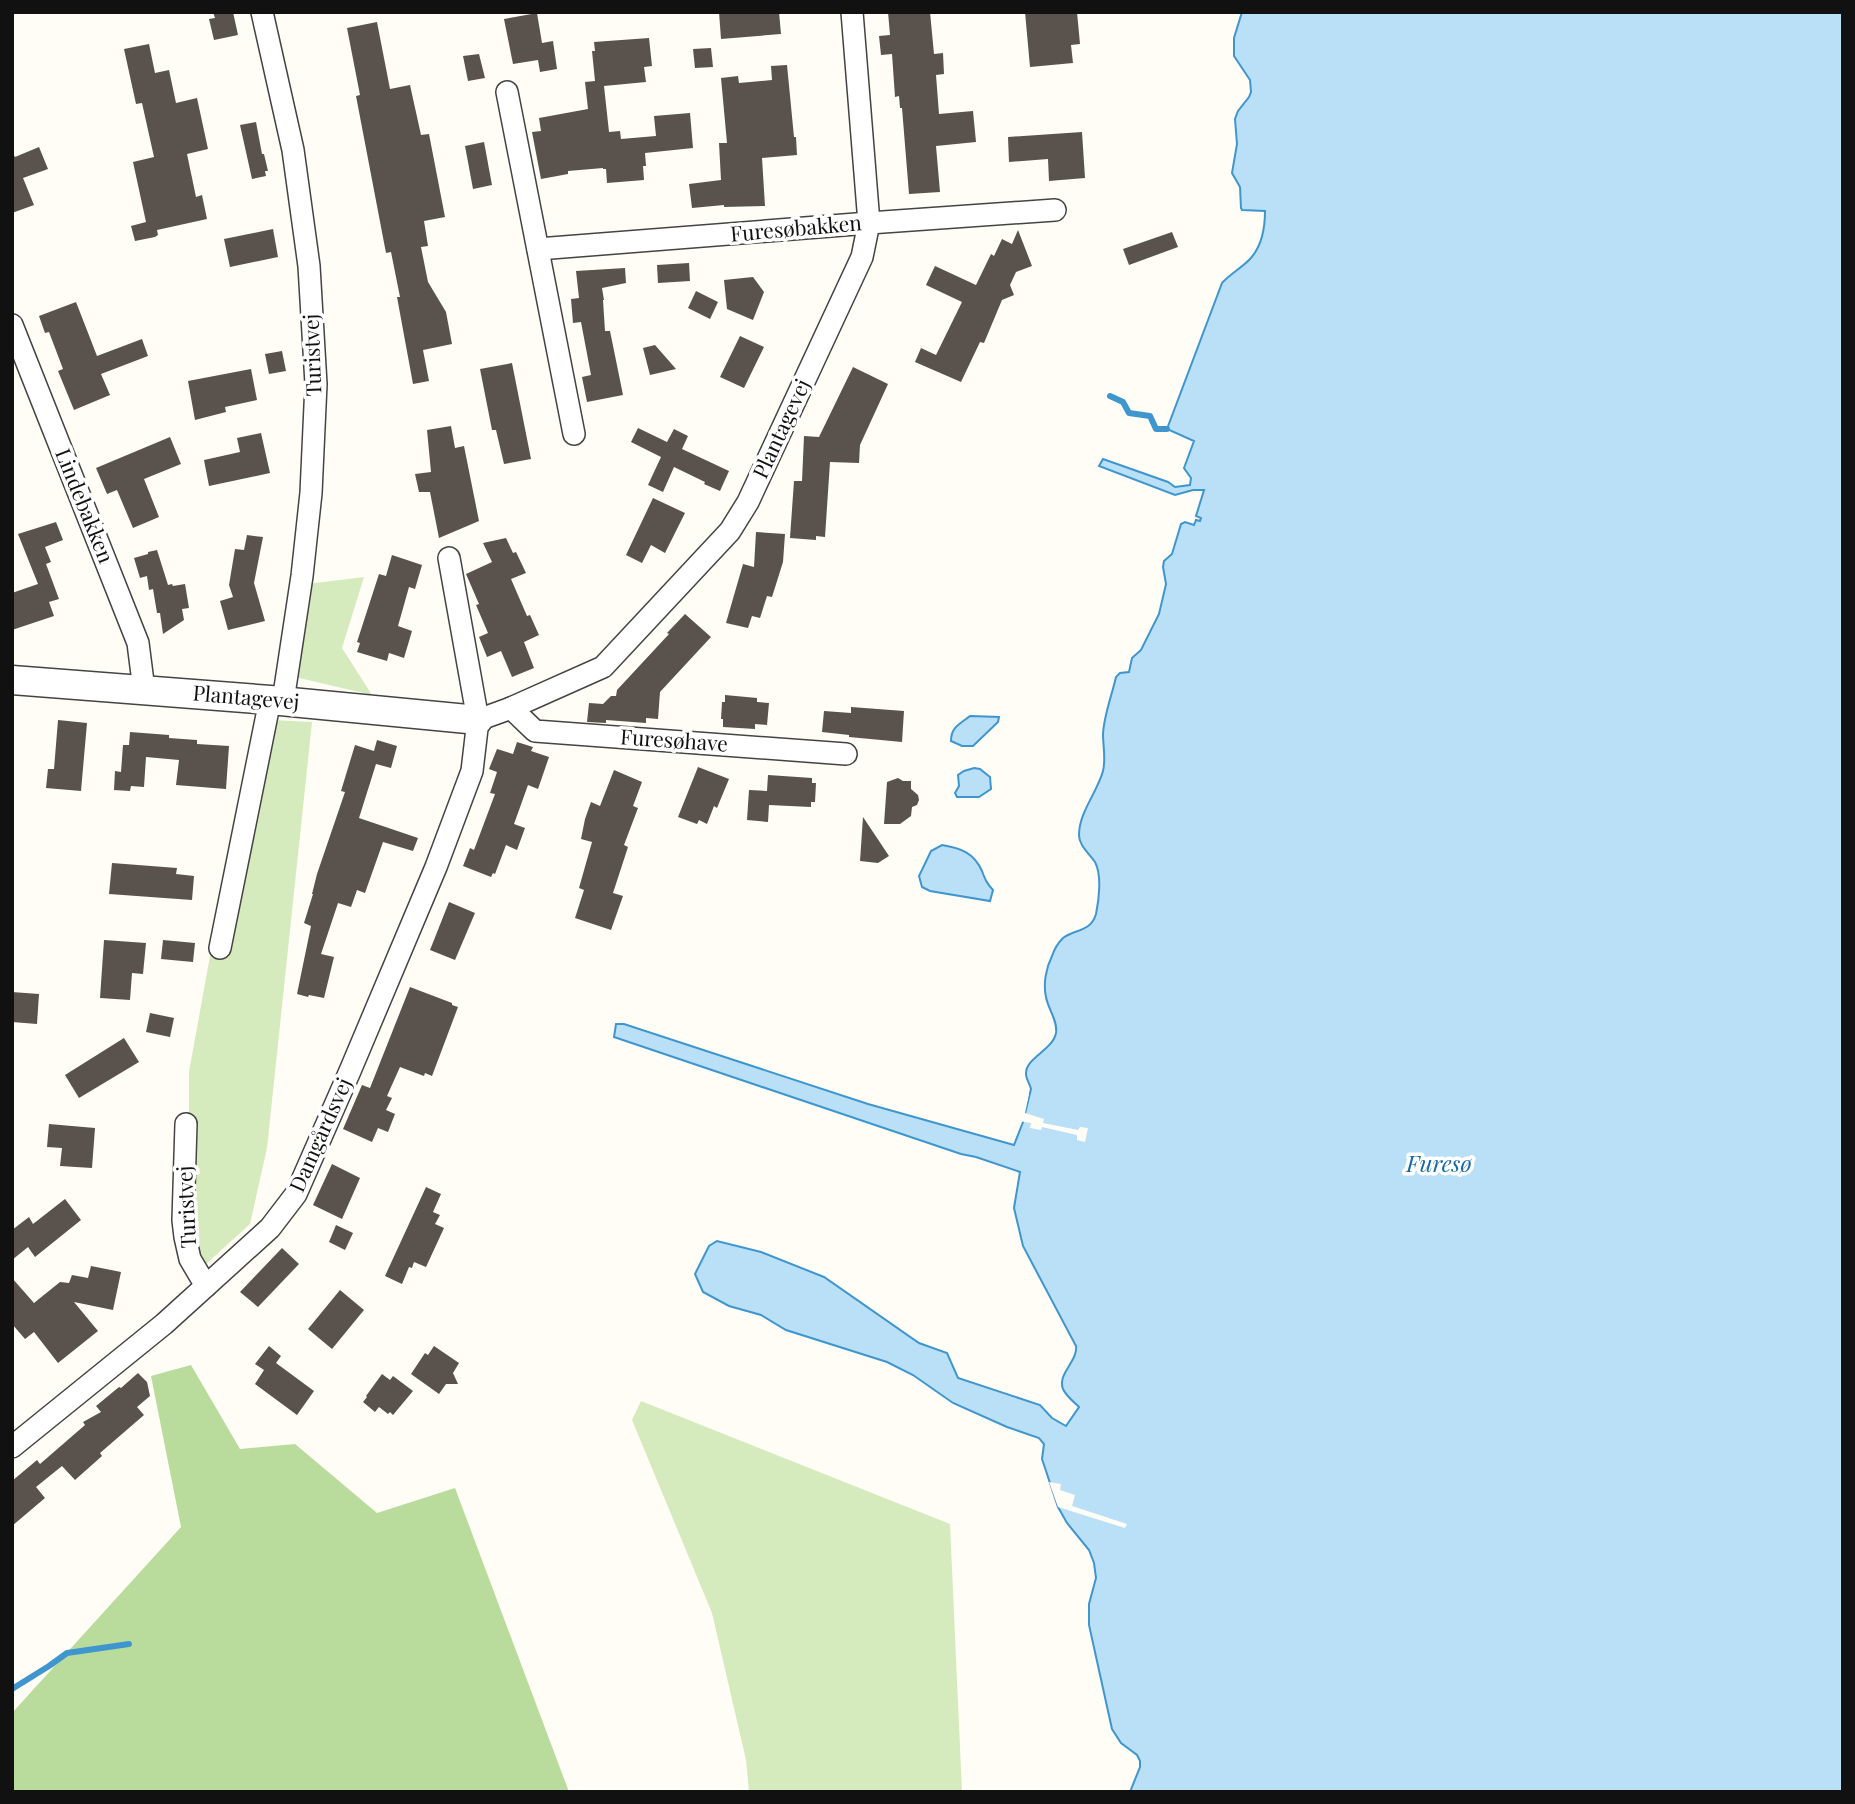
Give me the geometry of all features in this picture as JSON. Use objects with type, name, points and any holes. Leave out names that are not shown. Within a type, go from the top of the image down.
[{"type":"street","name":"Turistvej","points":[[220,948],[302,576],[311,493],[316,384],[309,266],[293,150],[262,12]]},
{"type":"street","name":"Plantagevej","points":[[12,680],[276,700],[478,720],[603,667],[730,531],[748,502],[862,257],[869,223],[852,12]]},
{"type":"street","points":[[507,92],[574,434]]},
{"type":"street","name":"Furesøbakken","points":[[538,249],[1055,210]]},
{"type":"street","name":"Lindebakken","points":[[12,326],[138,643],[144,690]]},
{"type":"street","points":[[449,558],[478,720]]},
{"type":"street","name":"Furesøhave","points":[[511,708],[536,731],[846,754]]},
{"type":"street","name":"Damgårdsvej","points":[[12,1447],[164,1324],[270,1228],[296,1194],[436,867],[472,771],[478,720]]},
{"type":"street","name":"Turistvej","points":[[186,1124],[183,1220],[185,1237],[190,1259],[206,1286]]},
{"type":"green space","points":[[364,577],[342,648],[372,695],[295,677],[307,584]]},
{"type":"green space","points":[[272,720],[312,722],[267,1148],[250,1224],[205,1265],[198,1264],[189,1176],[194,1117],[189,1116],[189,1072],[210,956],[225,958]]},
{"type":"green space","points":[[191,1365],[240,1449],[295,1444],[377,1513],[455,1488],[569,1792],[12,1792],[12,1713],[181,1527],[151,1376]]},
{"type":"green space","points":[[641,1401],[950,1524],[962,1792],[749,1792],[746,1760],[712,1613],[632,1420]]},
{"type":"water","name":"Furesø","points":[[1242,12],[1843,12],[1843,1792],[1130,1792],[1140,1761],[1137,1755],[1121,1743],[1112,1729],[1089,1625],[1089,1604],[1096,1578],[1094,1563],[1089,1550],[1058,1507],[1042,1459],[1044,1444],[1039,1438],[953,1403],[913,1375],[887,1362],[786,1330],[761,1315],[729,1306],[703,1292],[695,1274],[709,1246],[717,1241],[761,1252],[824,1277],[919,1343],[947,1353],[958,1378],[1040,1405],[1052,1418],[1066,1426],[1079,1407],[1066,1394],[1062,1383],[1076,1352],[1076,1346],[1023,1246],[1014,1208],[1020,1172],[614,1037],[616,1024],[624,1024],[868,1104],[1014,1145],[1031,1089],[1026,1076],[1027,1068],[1050,1044],[1056,1033],[1056,1024],[1045,992],[1048,966],[1063,938],[1087,927],[1096,914],[1099,874],[1095,862],[1082,846],[1079,835],[1085,810],[1103,771],[1106,712],[1116,677],[1120,673],[1129,672],[1132,658],[1141,650],[1159,614],[1166,584],[1164,561],[1172,554],[1181,524],[1185,522],[1194,525],[1196,520],[1200,521],[1201,518],[1196,516],[1204,490],[1175,495],[1099,466],[1103,459],[1168,482],[1175,487],[1190,485],[1191,478],[1184,468],[1194,441],[1167,429],[1222,283],[1253,255],[1263,231],[1265,211],[1242,210],[1240,187],[1232,173],[1237,144],[1235,119],[1251,92],[1250,80],[1234,56],[1234,38]]},
{"type":"water","points":[[970,716],[999,717],[998,722],[973,746],[962,746],[951,741],[954,729]]},
{"type":"water","points":[[974,768],[990,777],[991,789],[979,797],[957,797],[955,793],[959,786],[958,775]]},
{"type":"water","points":[[942,845],[961,850],[975,860],[993,890],[990,901],[930,891],[922,887],[919,876],[931,851]]},
{"type":"pier","points":[[1026,1093],[1029,1094],[1025,1113],[1044,1119],[1043,1123],[1078,1130],[1080,1127],[1088,1128],[1085,1142],[1077,1140],[1077,1135],[1042,1127],[1041,1130],[1030,1128],[1031,1123],[1019,1121]]},
{"type":"pier","points":[[1049,1482],[1061,1484],[1060,1490],[1075,1495],[1072,1506],[1127,1524],[1125,1528],[1058,1507]]},
{"type":"building","points":[[213,12],[233,12],[238,35],[214,40],[209,19],[215,18]]},
{"type":"building","points":[[719,12],[779,12],[781,34],[721,39]]},
{"type":"building","points":[[888,12],[930,12],[934,54],[943,53],[944,74],[936,75],[939,114],[973,111],[976,142],[936,146],[940,192],[909,194],[902,108],[899,96],[895,97],[892,54],[881,55],[879,36],[890,35]]},
{"type":"building","points":[[1025,12],[1077,12],[1080,44],[1071,45],[1073,63],[1030,67]]},
{"type":"building","points":[[537,13],[542,43],[553,41],[557,69],[540,72],[538,60],[513,64],[504,19]]},
{"type":"building","points":[[377,22],[390,89],[410,85],[421,135],[429,134],[445,217],[424,221],[428,246],[421,247],[428,282],[446,312],[452,344],[423,350],[429,381],[413,384],[397,297],[400,297],[391,252],[386,253],[356,96],[360,95],[347,28]]},
{"type":"building","points":[[649,38],[652,66],[644,67],[646,82],[604,86],[609,132],[620,131],[621,139],[656,136],[654,116],[690,113],[693,148],[645,153],[644,180],[607,183],[606,169],[603,168],[568,171],[568,174],[541,179],[532,132],[541,131],[539,118],[588,109],[585,82],[595,81],[592,51],[595,51],[594,42]]},
{"type":"building","points":[[149,44],[155,73],[169,70],[176,103],[197,98],[208,149],[187,154],[196,197],[202,195],[207,219],[157,230],[158,235],[155,237],[135,241],[131,226],[146,222],[133,162],[154,157],[142,103],[136,104],[124,49]]},
{"type":"building","points":[[711,48],[713,67],[695,68],[693,49]]},
{"type":"building","points":[[479,54],[485,78],[468,81],[463,56]]},
{"type":"building","points":[[787,65],[797,155],[762,158],[765,206],[724,205],[692,208],[689,184],[721,180],[719,143],[727,143],[721,78],[738,76],[739,83],[772,80],[771,66]]},
{"type":"building","points":[[256,122],[268,171],[265,171],[266,176],[252,179],[240,125]]},
{"type":"building","points":[[1082,132],[1085,178],[1049,181],[1048,159],[1009,162],[1008,137]]},
{"type":"building","points":[[484,142],[492,185],[473,189],[465,146]]},
{"type":"building","points":[[39,147],[48,169],[23,178],[34,205],[12,213],[12,152],[15,157]]},
{"type":"building","points":[[273,229],[278,257],[230,267],[224,239]]},
{"type":"building","points":[[1018,230],[1032,266],[1016,272],[1010,285],[1014,295],[1002,300],[984,343],[980,342],[961,382],[915,362],[921,348],[936,355],[962,302],[926,285],[935,266],[976,285],[991,254],[994,256],[1002,239],[1012,244]]},
{"type":"building","points":[[1172,232],[1178,247],[1129,265],[1123,249]]},
{"type":"building","points":[[689,263],[690,281],[658,283],[657,265]]},
{"type":"building","points":[[625,268],[626,283],[602,288],[605,331],[610,331],[623,395],[587,402],[582,377],[591,375],[581,322],[573,323],[571,299],[579,298],[576,271]]},
{"type":"building","points":[[753,277],[764,292],[753,320],[727,309],[724,280]]},
{"type":"building","points":[[696,291],[718,302],[710,319],[688,308]]},
{"type":"building","points":[[76,302],[97,356],[142,339],[148,356],[101,374],[110,395],[74,410],[58,371],[63,369],[49,332],[45,333],[39,316]]},
{"type":"building","points":[[740,336],[764,347],[744,388],[720,377]]},
{"type":"building","points":[[655,345],[676,369],[650,375],[643,348]]},
{"type":"building","points":[[282,351],[286,371],[269,374],[265,354]]},
{"type":"building","points":[[512,363],[531,459],[504,464],[496,430],[492,430],[480,369]]},
{"type":"building","points":[[853,367],[888,384],[860,445],[859,463],[830,462],[825,537],[816,536],[816,540],[790,538],[794,481],[802,481],[804,436],[819,437]]},
{"type":"building","points":[[251,369],[257,400],[225,407],[226,412],[195,420],[188,381]]},
{"type":"building","points":[[451,426],[455,448],[464,446],[479,521],[439,538],[430,492],[419,492],[415,474],[431,472],[427,430]]},
{"type":"building","points":[[638,428],[667,442],[674,429],[688,436],[682,449],[729,471],[720,491],[674,467],[663,492],[648,485],[661,457],[631,442]]},
{"type":"building","points":[[261,433],[270,473],[209,486],[204,460],[240,452],[237,438]]},
{"type":"building","points":[[170,437],[181,464],[144,479],[159,517],[133,528],[117,490],[107,494],[96,468]]},
{"type":"building","points":[[653,498],[685,513],[665,553],[651,545],[642,563],[626,555]]},
{"type":"building","points":[[56,522],[63,540],[45,547],[51,562],[46,564],[59,599],[49,602],[54,616],[12,630],[12,593],[38,584],[18,534]]},
{"type":"building","points":[[756,532],[785,534],[783,562],[772,597],[767,596],[760,618],[752,616],[748,628],[726,623],[743,564],[754,567]]},
{"type":"building","points":[[247,535],[263,537],[254,583],[265,621],[228,630],[220,601],[233,597],[229,585],[235,549],[244,550]]},
{"type":"building","points":[[506,538],[526,573],[511,579],[527,616],[530,615],[539,635],[524,642],[534,668],[512,677],[501,651],[487,657],[479,637],[488,633],[466,574],[492,562],[483,543]]},
{"type":"building","points":[[157,550],[168,585],[185,584],[189,608],[182,609],[184,620],[163,634],[153,589],[149,590],[147,576],[140,578],[134,558]]},
{"type":"building","points":[[392,555],[422,565],[415,589],[409,587],[398,626],[412,631],[404,658],[389,653],[387,661],[357,652],[360,643],[357,642],[379,574],[386,576]]},
{"type":"building","points":[[685,614],[711,637],[660,692],[658,719],[646,718],[646,723],[606,720],[606,723],[587,722],[589,703],[603,704],[611,696],[616,696],[617,690]]},
{"type":"building","points":[[725,695],[757,698],[757,702],[769,703],[767,725],[755,724],[755,729],[723,727],[722,702],[725,702]]},
{"type":"building","points":[[851,707],[904,711],[902,742],[822,732],[824,711],[851,713]]},
{"type":"building","points":[[58,720],[87,723],[81,791],[46,788],[48,769],[54,769]]},
{"type":"building","points":[[130,732],[197,740],[197,744],[229,746],[226,789],[176,785],[179,760],[146,757],[144,787],[131,786],[130,791],[114,790],[115,771],[121,772],[123,745],[129,745]]},
{"type":"building","points":[[377,740],[397,746],[391,768],[376,764],[359,818],[418,838],[413,851],[383,842],[365,893],[357,890],[351,907],[338,903],[321,954],[334,957],[324,998],[297,994],[311,926],[304,923],[317,874],[345,792],[341,791],[355,745],[374,751]]},
{"type":"building","points":[[517,742],[533,747],[531,751],[549,757],[538,789],[528,785],[514,824],[525,828],[517,850],[506,845],[495,874],[491,877],[463,866],[470,848],[474,850],[495,794],[490,793],[497,772],[489,769],[497,749],[513,754]]},
{"type":"building","points":[[698,767],[729,779],[707,824],[699,820],[697,824],[678,817]]},
{"type":"building","points":[[614,770],[642,782],[633,806],[638,808],[624,845],[628,847],[613,893],[623,896],[611,930],[575,918],[584,890],[579,888],[592,842],[581,839],[585,819],[591,802],[600,806]]},
{"type":"building","points":[[768,775],[812,778],[812,783],[816,783],[815,802],[811,802],[811,807],[769,805],[768,822],[747,820],[749,790],[767,791]]},
{"type":"building","points":[[898,778],[911,781],[911,789],[918,795],[919,800],[917,805],[912,807],[911,816],[900,824],[884,824],[887,782]]},
{"type":"building","points":[[863,817],[889,856],[878,863],[860,861]]},
{"type":"building","points":[[112,863],[177,868],[176,874],[194,876],[192,900],[109,894]]},
{"type":"building","points":[[449,902],[475,913],[455,960],[430,950]]},
{"type":"building","points":[[104,940],[146,943],[143,974],[132,973],[130,1000],[100,998]]},
{"type":"building","points":[[163,940],[195,943],[193,962],[161,959]]},
{"type":"building","points":[[410,987],[458,1007],[432,1076],[425,1073],[424,1076],[400,1067],[387,1096],[392,1098],[386,1110],[395,1114],[388,1132],[378,1128],[372,1142],[343,1129],[362,1085],[370,1088]]},
{"type":"building","points":[[12,992],[39,994],[37,1024],[12,1022]]},
{"type":"building","points":[[150,1013],[174,1018],[170,1037],[146,1032]]},
{"type":"building","points":[[124,1038],[139,1062],[79,1098],[65,1075]]},
{"type":"building","points":[[49,1124],[95,1128],[92,1168],[60,1166],[62,1148],[47,1147]]},
{"type":"building","points":[[332,1164],[360,1178],[342,1219],[313,1205]]},
{"type":"building","points":[[426,1187],[441,1194],[433,1212],[440,1215],[435,1224],[444,1228],[426,1267],[414,1262],[402,1284],[385,1276]]},
{"type":"building","points":[[65,1199],[81,1220],[35,1257],[28,1247],[12,1260],[12,1230],[29,1217],[33,1224]]},
{"type":"building","points":[[336,1225],[353,1233],[345,1250],[329,1242]]},
{"type":"building","points":[[282,1248],[299,1264],[258,1307],[240,1292]]},
{"type":"building","points":[[91,1266],[121,1272],[113,1310],[74,1302],[98,1331],[58,1363],[34,1332],[25,1339],[12,1324],[12,1278],[34,1303],[60,1282],[69,1283],[72,1275],[88,1278]]},
{"type":"building","points":[[340,1290],[364,1310],[332,1349],[308,1329]]},
{"type":"building","points":[[269,1346],[281,1356],[276,1363],[314,1391],[297,1415],[255,1384],[264,1370],[255,1364]]},
{"type":"building","points":[[434,1346],[459,1363],[453,1373],[458,1384],[446,1384],[439,1394],[411,1374],[425,1353],[428,1355]]},
{"type":"building","points":[[138,1373],[147,1382],[150,1396],[137,1407],[144,1415],[100,1453],[102,1456],[75,1480],[62,1466],[36,1487],[45,1498],[12,1526],[12,1481],[37,1460],[40,1464],[85,1425],[83,1422],[101,1412],[96,1406]]},
{"type":"building","points":[[382,1374],[390,1380],[393,1376],[413,1391],[393,1415],[379,1407],[375,1412],[363,1402]]},
{"type":"waterway","points":[[1110,396],[1123,402],[1129,413],[1150,416],[1156,429],[1167,429]]},
{"type":"waterway","points":[[12,1689],[67,1653],[129,1644]]}]
